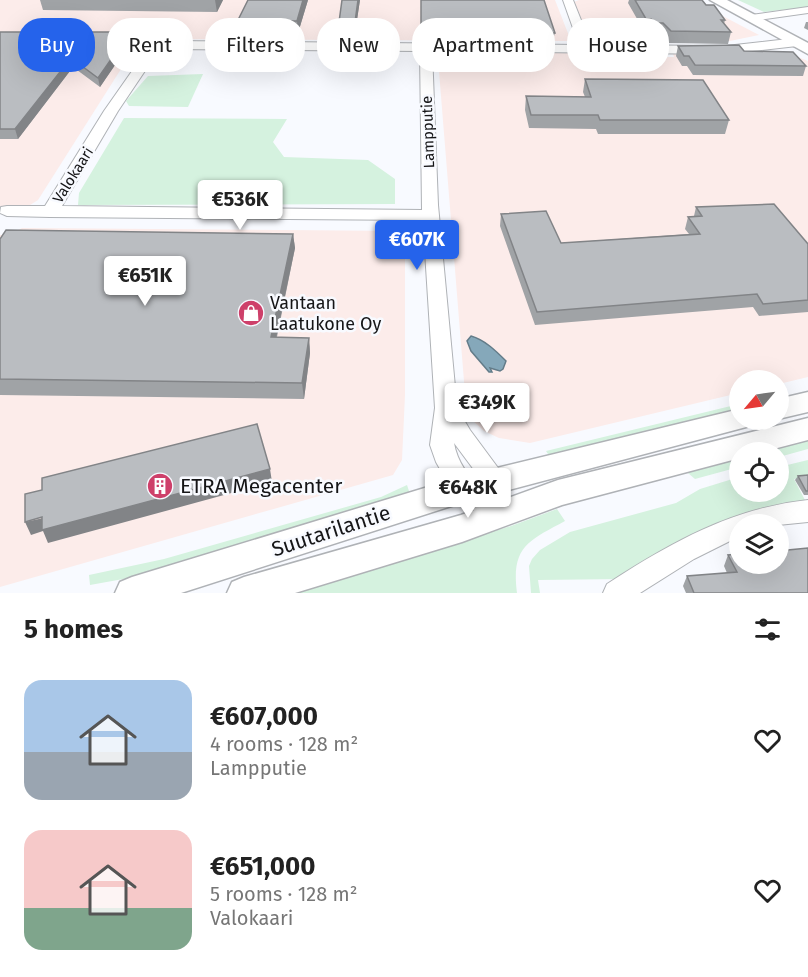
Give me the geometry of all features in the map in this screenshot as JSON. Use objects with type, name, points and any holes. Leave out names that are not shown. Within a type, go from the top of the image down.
[{"type":"main road","points":[[717,0],[802,45]]},
{"type":"main road","points":[[789,406],[808,402]]},
{"type":"main road","name":"Suutarilantie","points":[[132,593],[480,485],[729,422]]},
{"type":"main road","name":"Suutarilantie","points":[[244,593],[499,515],[558,493],[808,429]]},
{"type":"street","points":[[568,0],[575,18]]},
{"type":"street","points":[[751,18],[808,10]]},
{"type":"street","points":[[669,49],[726,50],[802,45]]},
{"type":"street","name":"Valokaari","points":[[50,212],[111,111],[155,47],[412,47]]},
{"type":"street","name":"Lampputie","points":[[427,72],[431,215],[446,408],[442,445],[448,462],[480,485]]},
{"type":"street","points":[[7,211],[50,212]]},
{"type":"street","name":"Valokaari","points":[[50,212],[431,215]]},
{"type":"street","name":"Lampputie","points":[[446,408],[462,436],[480,485],[499,515]]},
{"type":"street","points":[[617,593],[687,547],[714,534],[768,516],[808,511]]},
{"type":"shaded area","points":[[0,0],[555,0],[567,31],[567,41],[555,41],[555,18],[412,18],[412,40],[400,40],[400,18],[317,18],[317,40],[305,40],[305,18],[205,18],[205,39],[193,39],[193,18],[107,18],[107,33],[95,33],[95,18],[18,18],[18,32],[0,32]]},
{"type":"shaded area","points":[[579,0],[692,0],[759,35],[725,42],[669,42],[669,18],[581,18],[574,2]]},
{"type":"shaded area","points":[[0,39],[18,39],[18,72],[95,72],[95,39],[107,39],[107,72],[119,72],[38,200],[30,205],[0,206]]},
{"type":"shaded area","points":[[555,53],[567,53],[567,72],[669,72],[669,57],[674,57],[673,54],[788,53],[808,61],[808,377],[789,382],[789,370],[729,370],[729,395],[530,443],[499,438],[484,431],[471,419],[466,406],[439,72],[555,72]]},
{"type":"shaded area","points":[[22,228],[397,231],[405,239],[405,395],[402,460],[393,475],[0,587],[0,235],[9,235]]},
{"type":"green space","points":[[738,0],[808,0],[808,7],[764,12]]},
{"type":"green space","points":[[203,74],[188,107],[129,106],[126,101],[148,76]]},
{"type":"green space","points":[[124,118],[287,119],[273,142],[284,157],[368,160],[395,179],[395,204],[78,205],[79,193]]},
{"type":"green space","points":[[729,406],[729,413],[550,457],[546,451]]},
{"type":"green space","points":[[808,440],[808,449],[789,454],[789,445]]},
{"type":"green space","points":[[729,460],[729,470],[695,479],[688,473]]},
{"type":"green space","points":[[808,460],[808,478],[794,479],[806,502],[746,514],[729,514],[729,519],[697,533],[624,579],[538,580],[540,593],[531,593],[529,566],[532,559],[540,550],[570,532],[676,503],[700,489],[729,480],[729,502],[789,502],[789,465]]},
{"type":"green space","points":[[407,485],[410,494],[162,572],[90,585],[89,575],[164,559],[381,497]]},
{"type":"green space","points":[[557,509],[565,521],[532,540],[520,555],[517,565],[517,593],[291,593],[511,526]]},
{"type":"water","points":[[471,336],[486,343],[506,361],[503,369],[500,371],[490,368],[492,372],[489,372],[471,351],[467,341]]},
{"type":"building","points":[[248,0],[303,0],[298,18],[239,18]]},
{"type":"building","points":[[342,0],[358,0],[356,18],[340,18]]},
{"type":"building","points":[[421,0],[544,0],[550,18],[421,18]]},
{"type":"building","points":[[635,0],[702,0],[706,5],[714,5],[725,20],[721,20],[731,32],[671,31],[669,18],[645,18]]},
{"type":"building","points":[[0,32],[18,32],[18,72],[60,72],[15,129],[0,129]]},
{"type":"building","points":[[95,32],[107,32],[107,65],[98,78],[90,72],[95,72]]},
{"type":"building","points":[[739,45],[744,51],[793,52],[806,66],[695,65],[689,56],[684,56],[678,46]]},
{"type":"building","points":[[585,79],[703,80],[729,120],[600,120],[598,115],[531,115],[526,96],[591,97]]},
{"type":"building","points":[[774,204],[808,244],[808,300],[763,304],[757,294],[537,312],[501,214],[546,211],[561,243],[700,234],[688,217],[702,216],[696,207]]},
{"type":"building","points":[[6,230],[293,234],[271,337],[309,338],[302,383],[0,379],[0,239]]},
{"type":"building","name":"ETRA Megacenter","points":[[257,424],[270,469],[42,530],[42,517],[25,522],[25,494],[42,490],[42,478]]},
{"type":"building","points":[[808,475],[808,491],[806,491],[798,476]]},
{"type":"building","points":[[808,548],[808,593],[694,593],[687,576],[729,573],[789,574],[789,550]]},
{"type":"place","name":"Vantaan Laatukone Oy","points":[[251,313]]},
{"type":"place","name":"ETRA Megacenter","points":[[160,486]]}]
